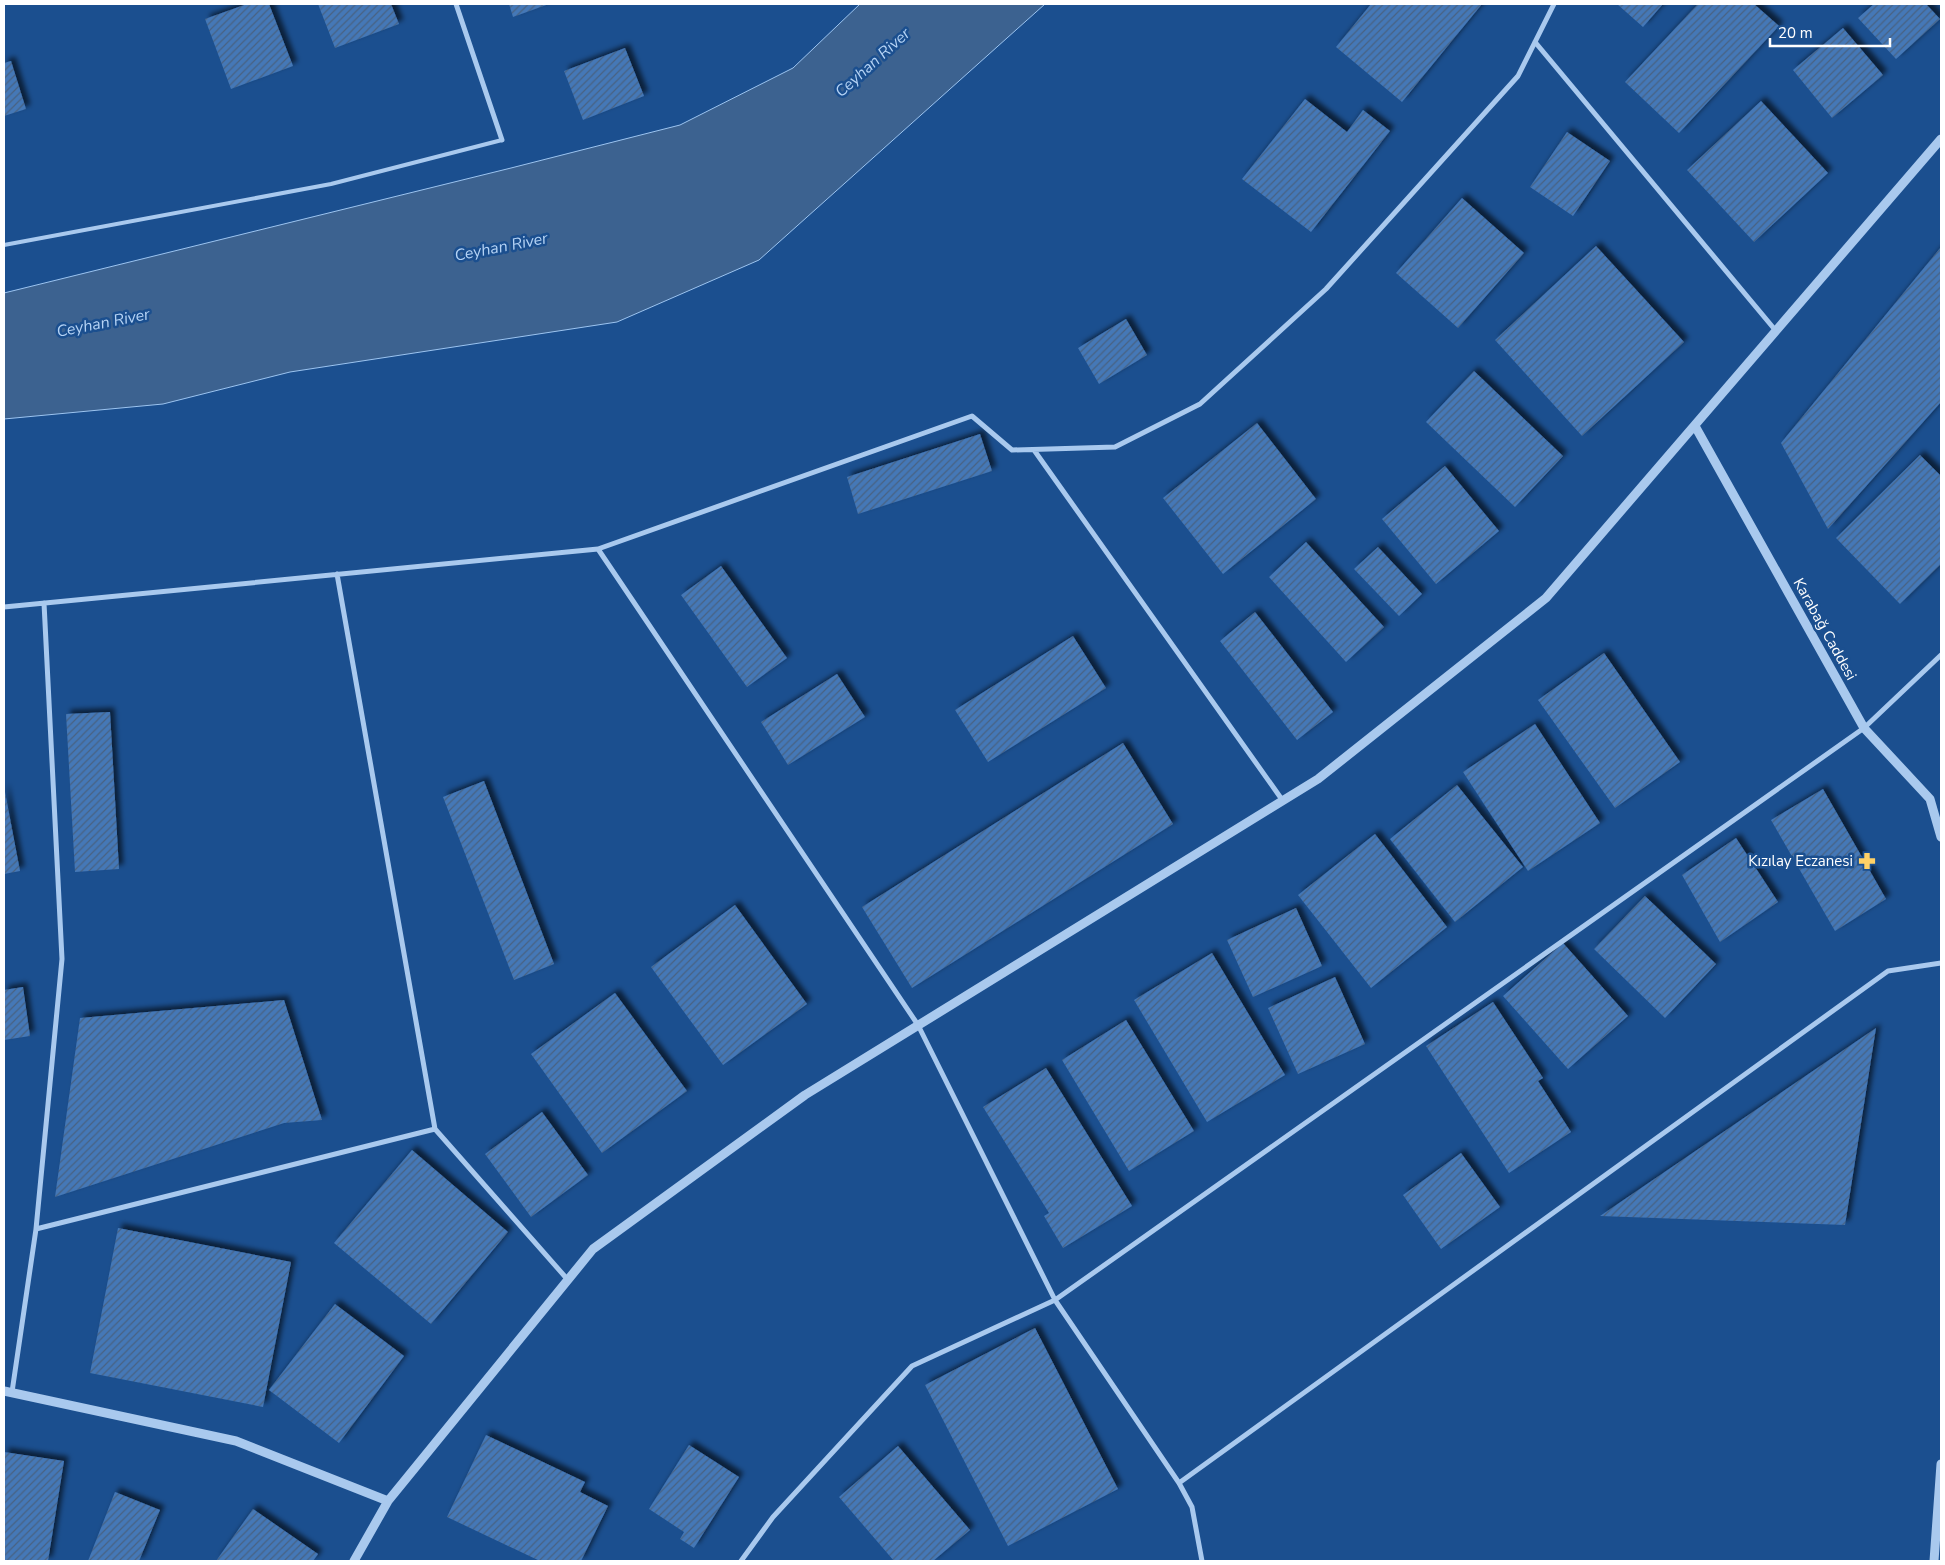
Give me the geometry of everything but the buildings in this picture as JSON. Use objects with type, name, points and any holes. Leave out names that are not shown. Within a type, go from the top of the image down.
[{"type":"street","points":[[456,4],[502,140]]},
{"type":"street","points":[[4,607],[598,549],[972,416],[1012,450],[1115,447],[1200,404],[1326,288],[1518,76],[1554,4]]},
{"type":"street","points":[[1535,42],[1776,331]]},
{"type":"street","points":[[354,1561],[388,1501],[593,1249],[805,1095],[1318,779],[1546,598],[1941,139]]},
{"type":"street","name":"Karabağ Caddesi","points":[[1694,426],[1864,728],[1930,799],[1941,837]]},
{"type":"street","points":[[1034,450],[1283,801]]},
{"type":"street","points":[[598,549],[918,1025],[1055,1300],[1179,1484],[1192,1507],[1202,1561]]},
{"type":"street","points":[[337,574],[435,1129],[568,1280]]},
{"type":"street","points":[[44,603],[62,960],[36,1229],[8,1392],[236,1441],[388,1501]]},
{"type":"street","points":[[741,1561],[773,1517],[912,1366],[1055,1300],[1864,728],[1941,655]]},
{"type":"street","points":[[1179,1484],[1888,971],[1941,963]]},
{"type":"street","points":[[36,1229],[435,1129]]},
{"type":"street","points":[[1934,1561],[1941,1464]]},
{"type":"lane","points":[[4,246],[331,184],[502,140]]},
{"type":"water","name":"Ceyhan River","points":[[860,4],[1045,4],[759,260],[617,322],[290,372],[163,404],[4,419],[4,293],[680,125],[793,68]]},
{"type":"place","name":"Kızılay Eczanesi","points":[[1867,861]]}]
